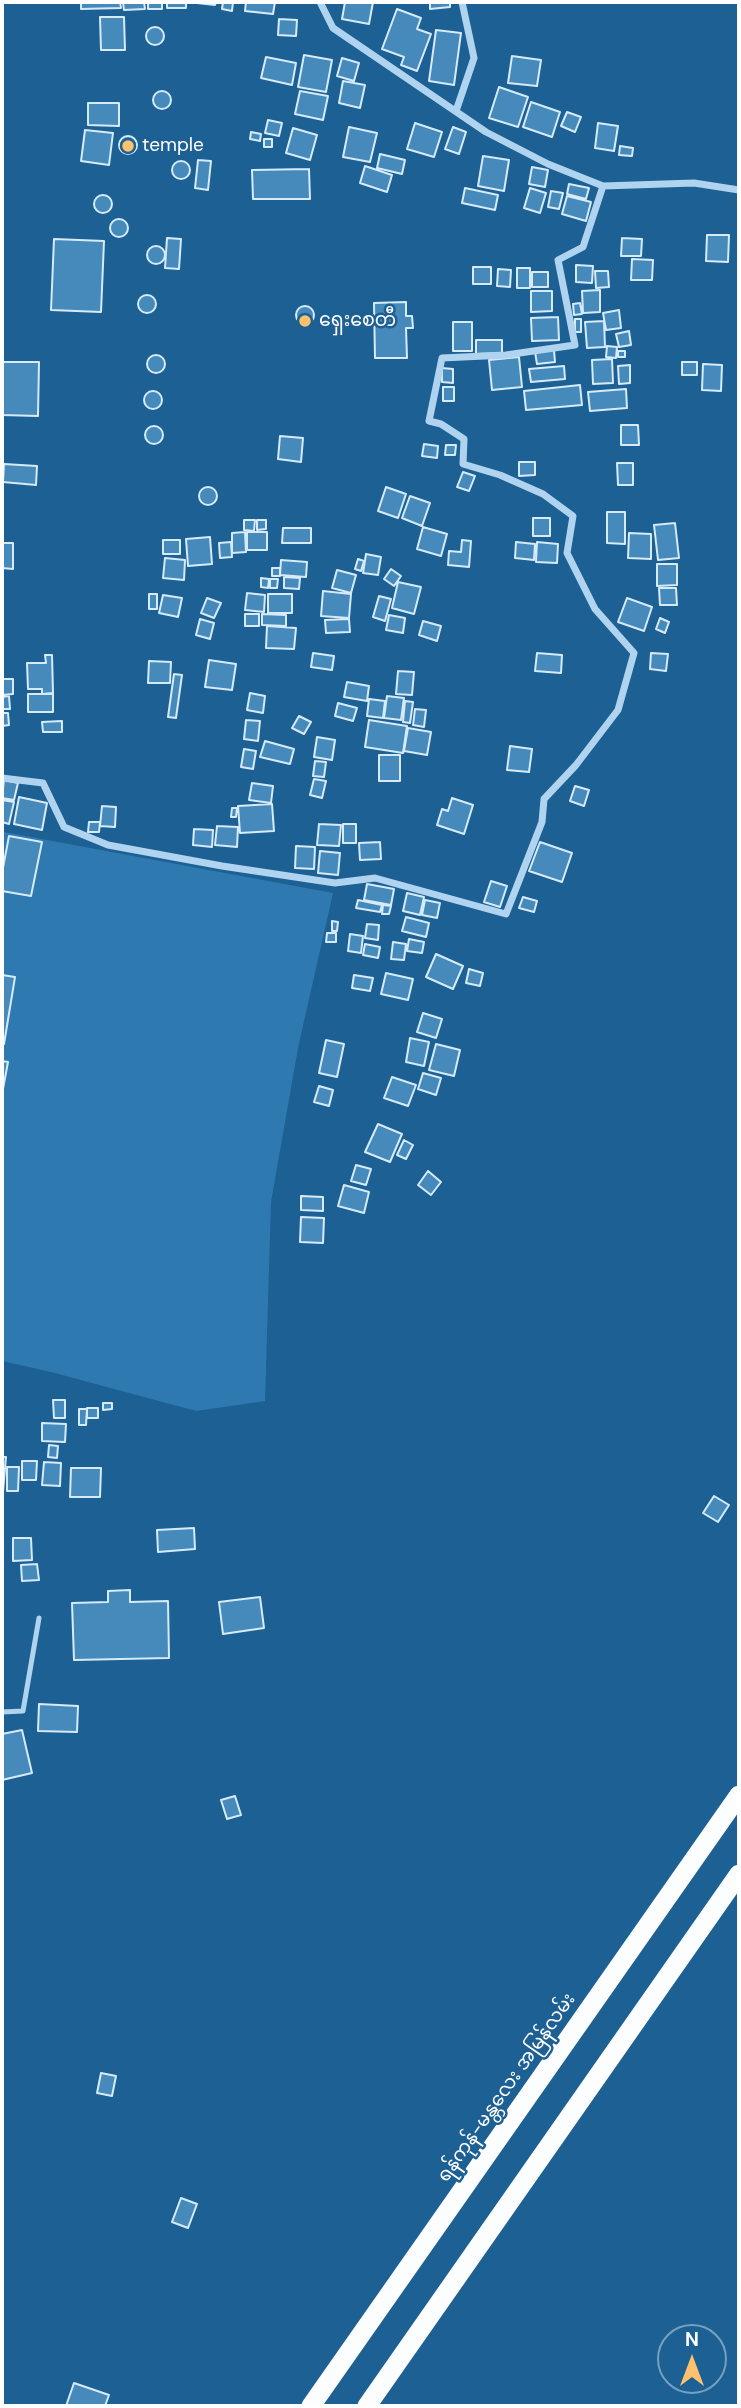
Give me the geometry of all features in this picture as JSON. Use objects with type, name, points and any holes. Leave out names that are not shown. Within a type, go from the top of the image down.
[{"type":"highway","name":"ရန်ကုန်-မန္တလေး အမြန်လမ်း","points":[[311,2406],[739,1795]]},
{"type":"highway","points":[[367,2406],[739,1874]]},
{"type":"street","points":[[320,2],[333,28],[486,132],[548,164],[603,186],[694,183],[739,190]]},
{"type":"street","points":[[456,111],[474,58],[462,2]]},
{"type":"street","points":[[2,778],[43,783],[64,827],[108,845],[335,883],[375,877],[506,914],[542,822],[544,799],[576,765],[618,710],[634,653],[595,609],[567,553],[573,516],[543,494],[500,475],[463,464],[464,439],[441,424],[429,421],[442,358],[506,355],[575,345],[558,260],[583,247],[603,186]]},
{"type":"lane","points":[[2,1712],[23,1711],[39,1618]]},
{"type":"shaded area","points":[[4,832],[333,893],[298,1048],[271,1202],[265,1401],[196,1411],[2,1361]]},
{"type":"building","points":[[81,2],[120,2],[121,8],[81,9]]},
{"type":"building","points":[[123,2],[144,2],[145,9],[124,10]]},
{"type":"building","points":[[148,2],[162,2],[162,9],[148,9]]},
{"type":"building","points":[[167,2],[186,2],[186,8],[167,8]]},
{"type":"building","points":[[188,2],[216,2],[215,5]]},
{"type":"building","points":[[223,2],[233,2],[232,11],[222,9]]},
{"type":"building","points":[[246,2],[275,2],[273,14],[245,11]]},
{"type":"building","points":[[345,2],[373,2],[369,24],[342,19]]},
{"type":"building","points":[[430,2],[450,2],[450,7],[430,9]]},
{"type":"building","points":[[397,9],[421,18],[417,29],[431,34],[417,71],[401,65],[404,57],[382,49]]},
{"type":"building","points":[[100,17],[124,17],[125,50],[101,50]]},
{"type":"building","points":[[279,19],[297,20],[296,36],[278,35]]},
{"type":"building","points":[[151,27],[159,27],[164,36],[162,43],[151,45],[146,40],[146,32]]},
{"type":"building","points":[[436,30],[461,33],[454,85],[429,81]]},
{"type":"building","points":[[304,55],[332,60],[326,92],[298,87]]},
{"type":"building","points":[[512,56],[541,60],[537,86],[508,83]]},
{"type":"building","points":[[266,57],[296,63],[292,85],[261,78]]},
{"type":"building","points":[[342,58],[359,63],[354,81],[337,76]]},
{"type":"building","points":[[343,81],[365,85],[360,108],[339,103]]},
{"type":"building","points":[[499,87],[528,97],[518,127],[489,118]]},
{"type":"building","name":"temple","points":[[158,91],[166,91],[171,100],[169,107],[158,109],[153,104],[153,96]]},
{"type":"building","points":[[300,91],[328,96],[323,120],[295,114]]},
{"type":"building","points":[[531,102],[560,112],[552,137],[523,127]]},
{"type":"building","points":[[88,103],[119,103],[119,126],[88,125]]},
{"type":"building","points":[[567,112],[581,117],[575,132],[561,126]]},
{"type":"building","points":[[268,120],[282,123],[279,136],[265,133]]},
{"type":"building","points":[[415,123],[442,132],[434,157],[407,149]]},
{"type":"building","points":[[598,123],[618,126],[614,151],[595,148]]},
{"type":"building","points":[[349,127],[377,133],[370,162],[343,157]]},
{"type":"building","points":[[453,127],[466,132],[459,154],[445,149]]},
{"type":"building","points":[[293,128],[317,135],[310,160],[286,153]]},
{"type":"building","points":[[85,130],[113,133],[109,165],[81,161]]},
{"type":"building","points":[[251,132],[261,134],[260,141],[250,139]]},
{"type":"building","name":"temple","points":[[124,136],[132,136],[137,145],[135,152],[124,154],[119,149],[119,141]]},
{"type":"building","points":[[264,139],[272,139],[272,147],[264,147]]},
{"type":"building","points":[[620,146],[633,148],[632,156],[619,155]]},
{"type":"building","points":[[380,154],[405,160],[402,174],[377,168]]},
{"type":"building","points":[[483,156],[509,160],[504,191],[478,186]]},
{"type":"building","points":[[198,160],[211,161],[208,190],[195,188]]},
{"type":"building","name":"temple","points":[[177,161],[185,161],[190,170],[188,177],[177,179],[172,174],[172,166]]},
{"type":"building","points":[[365,166],[392,175],[387,192],[360,183]]},
{"type":"building","points":[[532,167],[548,170],[545,187],[529,184]]},
{"type":"building","points":[[309,169],[310,199],[253,199],[252,170]]},
{"type":"building","points":[[569,184],[589,188],[586,199],[567,194]]},
{"type":"building","points":[[465,188],[498,195],[495,210],[462,203]]},
{"type":"building","points":[[530,188],[546,193],[540,213],[524,208]]},
{"type":"building","points":[[551,191],[563,193],[559,209],[548,207]]},
{"type":"building","name":"temple","points":[[99,195],[107,195],[112,204],[110,211],[99,213],[94,208],[94,200]]},
{"type":"building","points":[[567,196],[591,202],[586,221],[562,214]]},
{"type":"building","points":[[115,219],[123,219],[128,228],[126,235],[115,237],[110,232],[110,224]]},
{"type":"building","points":[[707,235],[729,235],[728,262],[706,261]]},
{"type":"building","points":[[167,238],[181,239],[179,269],[165,268]]},
{"type":"building","points":[[622,238],[642,239],[641,256],[621,256]]},
{"type":"building","points":[[54,239],[104,241],[101,312],[51,310]]},
{"type":"building","points":[[152,246],[160,246],[165,255],[163,262],[152,264],[147,259],[147,251]]},
{"type":"building","points":[[632,259],[653,260],[652,280],[631,280]]},
{"type":"building","points":[[576,265],[593,266],[592,283],[576,282]]},
{"type":"building","points":[[473,267],[491,267],[491,284],[473,284]]},
{"type":"building","points":[[517,268],[530,268],[530,288],[517,288]]},
{"type":"building","points":[[498,269],[511,270],[510,287],[497,286]]},
{"type":"building","points":[[595,271],[608,271],[609,287],[596,288]]},
{"type":"building","points":[[532,272],[548,272],[548,287],[532,287]]},
{"type":"building","points":[[600,290],[600,312],[583,313],[582,291]]},
{"type":"building","points":[[531,291],[552,291],[552,311],[531,312]]},
{"type":"building","points":[[143,295],[151,295],[156,304],[154,311],[143,313],[138,308],[138,300]]},
{"type":"building","points":[[406,302],[406,316],[412,316],[413,328],[406,328],[407,358],[375,358],[374,303]]},
{"type":"building","points":[[580,303],[582,314],[574,315],[573,304]]},
{"type":"building","points":[[301,306],[309,306],[314,315],[312,322],[301,324],[296,319],[296,311]]},
{"type":"building","points":[[619,310],[621,328],[606,330],[603,313]]},
{"type":"building","points":[[558,317],[559,340],[532,341],[531,318]]},
{"type":"building","points":[[575,319],[581,319],[581,332],[575,332]]},
{"type":"building","points":[[604,321],[605,347],[587,348],[585,322]]},
{"type":"building","points":[[453,322],[472,322],[472,351],[453,351]]},
{"type":"building","points":[[629,331],[631,345],[619,347],[616,334]]},
{"type":"building","points":[[476,340],[502,340],[502,353],[476,354]]},
{"type":"building","points":[[607,346],[617,347],[616,358],[606,357]]},
{"type":"building","points":[[554,350],[555,362],[537,364],[535,352]]},
{"type":"building","points":[[618,351],[625,351],[625,357],[618,357]]},
{"type":"building","points":[[152,355],[160,355],[165,364],[163,371],[152,373],[147,368],[147,360]]},
{"type":"building","points":[[519,357],[522,387],[492,390],[489,360]]},
{"type":"building","points":[[612,359],[613,383],[593,384],[592,360]]},
{"type":"building","points":[[3,362],[39,362],[38,416],[2,415]]},
{"type":"building","points":[[682,362],[697,362],[697,375],[682,375]]},
{"type":"building","points":[[703,364],[722,365],[721,391],[702,390]]},
{"type":"building","points":[[630,365],[630,383],[619,384],[618,366]]},
{"type":"building","points":[[564,366],[565,379],[531,382],[529,369]]},
{"type":"building","points":[[442,368],[453,369],[453,383],[442,382]]},
{"type":"building","points":[[580,385],[582,405],[526,410],[524,391]]},
{"type":"building","points":[[443,387],[454,387],[454,401],[443,401]]},
{"type":"building","points":[[626,389],[627,408],[590,411],[588,392]]},
{"type":"building","points":[[149,391],[157,391],[162,400],[160,407],[149,409],[144,404],[144,396]]},
{"type":"building","points":[[621,425],[638,425],[639,445],[621,445]]},
{"type":"building","points":[[150,426],[158,426],[163,435],[161,442],[150,444],[145,439],[145,431]]},
{"type":"building","points":[[280,436],[303,438],[301,462],[278,459]]},
{"type":"building","points":[[424,444],[438,446],[437,458],[422,456]]},
{"type":"building","points":[[446,445],[456,445],[455,455],[445,455]]},
{"type":"building","points":[[519,462],[535,462],[535,475],[519,476]]},
{"type":"building","points":[[617,463],[633,463],[633,485],[618,485]]},
{"type":"building","points":[[4,464],[37,466],[36,485],[3,482]]},
{"type":"building","points":[[463,472],[475,476],[469,491],[457,487]]},
{"type":"building","points":[[204,487],[212,487],[217,496],[215,503],[204,505],[199,500],[199,492]]},
{"type":"building","points":[[386,487],[406,494],[398,518],[378,511]]},
{"type":"building","points":[[410,496],[430,503],[422,526],[402,518]]},
{"type":"building","points":[[607,512],[625,512],[625,544],[607,543]]},
{"type":"building","points":[[533,518],[550,518],[550,536],[533,536]]},
{"type":"building","points":[[244,520],[255,520],[254,531],[244,530]]},
{"type":"building","points":[[257,520],[266,520],[266,529],[257,530]]},
{"type":"building","points":[[675,523],[679,558],[658,560],[654,525]]},
{"type":"building","points":[[423,527],[447,534],[441,556],[417,549]]},
{"type":"building","points":[[283,528],[311,528],[311,543],[282,543]]},
{"type":"building","points":[[245,532],[246,552],[232,553],[232,533]]},
{"type":"building","points":[[247,532],[267,532],[267,550],[247,550]]},
{"type":"building","points":[[629,533],[651,534],[651,559],[628,558]]},
{"type":"building","points":[[210,537],[212,564],[188,566],[186,539]]},
{"type":"building","points":[[163,540],[180,540],[180,554],[163,554]]},
{"type":"building","points":[[462,540],[471,541],[469,567],[448,565],[449,551],[461,552]]},
{"type":"building","points":[[231,542],[232,557],[220,558],[219,543]]},
{"type":"building","points":[[516,542],[535,544],[534,560],[515,558]]},
{"type":"building","points":[[537,542],[558,544],[557,563],[536,562]]},
{"type":"building","points":[[2,543],[13,543],[13,569],[2,568]]},
{"type":"building","points":[[366,554],[381,557],[378,575],[363,573]]},
{"type":"building","points":[[165,558],[185,560],[184,580],[163,578]]},
{"type":"building","points":[[358,559],[364,561],[361,571],[355,569]]},
{"type":"building","points":[[281,560],[307,562],[306,577],[280,575]]},
{"type":"building","points":[[657,564],[677,564],[677,585],[657,586]]},
{"type":"building","points":[[272,568],[280,568],[280,576],[272,576]]},
{"type":"building","points":[[391,569],[401,576],[394,586],[384,579]]},
{"type":"building","points":[[337,570],[356,575],[351,593],[332,588]]},
{"type":"building","points":[[284,577],[300,578],[299,589],[284,588]]},
{"type":"building","points":[[261,578],[269,579],[268,588],[261,587]]},
{"type":"building","points":[[270,579],[278,579],[277,588],[270,588]]},
{"type":"building","points":[[398,582],[421,587],[414,614],[392,608]]},
{"type":"building","points":[[659,588],[676,588],[677,605],[660,605]]},
{"type":"building","points":[[323,591],[351,594],[349,618],[321,616]]},
{"type":"building","points":[[247,593],[265,595],[264,612],[245,610]]},
{"type":"building","points":[[149,594],[157,594],[157,609],[149,609]]},
{"type":"building","points":[[268,594],[292,594],[292,613],[268,613]]},
{"type":"building","points":[[163,595],[182,598],[178,617],[159,613]]},
{"type":"building","points":[[379,596],[391,599],[385,621],[373,617]]},
{"type":"building","points":[[207,598],[221,603],[214,618],[201,613]]},
{"type":"building","points":[[627,598],[652,607],[644,631],[618,622]]},
{"type":"building","points":[[245,614],[259,614],[259,626],[245,626]]},
{"type":"building","points":[[262,614],[286,615],[286,626],[262,625]]},
{"type":"building","points":[[389,615],[405,618],[403,633],[386,630]]},
{"type":"building","points":[[660,618],[669,622],[665,633],[656,629]]},
{"type":"building","points":[[200,619],[214,623],[210,639],[196,635]]},
{"type":"building","points":[[349,619],[350,632],[326,633],[325,620]]},
{"type":"building","points":[[423,621],[441,626],[437,641],[419,635]]},
{"type":"building","points":[[267,626],[296,628],[294,649],[266,648]]},
{"type":"building","points":[[313,653],[334,656],[332,670],[311,667]]},
{"type":"building","points":[[537,653],[562,655],[561,673],[535,671]]},
{"type":"building","points":[[651,653],[668,654],[666,671],[650,669]]},
{"type":"building","points":[[45,655],[52,655],[53,693],[42,694],[42,689],[28,689],[27,663],[46,663]]},
{"type":"building","points":[[209,660],[236,664],[232,690],[205,687]]},
{"type":"building","points":[[149,661],[171,662],[170,683],[148,683]]},
{"type":"building","points":[[398,671],[414,672],[412,695],[396,694]]},
{"type":"building","points":[[174,674],[182,675],[176,718],[168,717]]},
{"type":"building","points":[[2,679],[13,679],[13,694],[2,695]]},
{"type":"building","points":[[347,682],[369,686],[367,701],[344,697]]},
{"type":"building","points":[[250,693],[265,696],[263,713],[247,710]]},
{"type":"building","points":[[28,694],[53,694],[53,712],[28,712]]},
{"type":"building","points":[[9,696],[10,709],[2,709],[2,697]]},
{"type":"building","points":[[387,696],[404,698],[401,720],[384,718]]},
{"type":"building","points":[[369,699],[385,701],[383,718],[367,716]]},
{"type":"building","points":[[405,701],[413,702],[410,723],[403,722]]},
{"type":"building","points":[[338,703],[357,708],[353,721],[335,716]]},
{"type":"building","points":[[415,709],[426,710],[424,727],[413,725]]},
{"type":"building","points":[[2,713],[8,713],[9,725],[2,726]]},
{"type":"building","points":[[299,716],[311,722],[304,734],[292,728]]},
{"type":"building","points":[[246,720],[260,721],[258,741],[244,739]]},
{"type":"building","points":[[369,720],[407,726],[403,753],[365,747]]},
{"type":"building","points":[[62,721],[62,732],[43,732],[42,722]]},
{"type":"building","points":[[408,728],[431,732],[427,755],[404,751]]},
{"type":"building","points":[[317,737],[335,740],[332,760],[314,757]]},
{"type":"building","points":[[265,741],[294,749],[290,764],[260,757]]},
{"type":"building","points":[[510,746],[532,749],[529,772],[507,770]]},
{"type":"building","points":[[244,749],[256,751],[253,769],[241,767]]},
{"type":"building","points":[[379,755],[400,755],[400,781],[379,781]]},
{"type":"building","points":[[315,761],[326,762],[324,777],[313,776]]},
{"type":"building","points":[[314,779],[326,781],[322,798],[310,795]]},
{"type":"building","points":[[4,780],[18,783],[14,800],[2,798]]},
{"type":"building","points":[[252,783],[273,786],[271,803],[249,800]]},
{"type":"building","points":[[575,786],[589,790],[584,806],[570,801]]},
{"type":"building","points":[[19,797],[47,803],[42,830],[14,824]]},
{"type":"building","points":[[452,798],[473,805],[464,834],[437,825],[442,809],[448,811]]},
{"type":"building","points":[[2,800],[14,802],[9,824],[2,822]]},
{"type":"building","points":[[272,804],[274,831],[240,833],[238,806]]},
{"type":"building","points":[[102,806],[116,807],[115,827],[100,826]]},
{"type":"building","points":[[232,808],[237,808],[236,817],[231,817]]},
{"type":"building","points":[[89,822],[100,822],[99,832],[88,832]]},
{"type":"building","points":[[319,824],[341,825],[339,846],[317,845]]},
{"type":"building","points":[[343,824],[356,824],[356,843],[343,843]]},
{"type":"building","points":[[217,826],[238,827],[237,847],[215,845]]},
{"type":"building","points":[[194,829],[213,830],[212,847],[193,845]]},
{"type":"building","points":[[9,836],[42,842],[31,896],[2,891],[2,873]]},
{"type":"building","points":[[380,842],[381,859],[360,860],[359,843]]},
{"type":"building","points":[[540,842],[572,853],[562,882],[529,871]]},
{"type":"building","points":[[296,846],[315,847],[314,869],[295,868]]},
{"type":"building","points":[[320,851],[340,853],[338,875],[318,873]]},
{"type":"building","points":[[491,881],[507,886],[500,907],[484,902]]},
{"type":"building","points":[[367,884],[394,889],[391,905],[364,900]]},
{"type":"building","points":[[407,893],[424,897],[420,915],[403,911]]},
{"type":"building","points":[[523,897],[537,901],[534,912],[519,908]]},
{"type":"building","points":[[358,900],[382,905],[380,912],[356,908]]},
{"type":"building","points":[[425,900],[440,903],[437,918],[422,915]]},
{"type":"building","points":[[383,905],[391,906],[389,914],[382,914]]},
{"type":"building","points":[[406,917],[429,923],[426,937],[402,931]]},
{"type":"building","points":[[332,921],[338,922],[337,931],[332,931]]},
{"type":"building","points":[[367,924],[379,925],[378,940],[365,938]]},
{"type":"building","points":[[327,933],[336,933],[336,942],[326,942]]},
{"type":"building","points":[[350,934],[363,936],[361,953],[348,951]]},
{"type":"building","points":[[409,939],[424,942],[422,953],[407,951]]},
{"type":"building","points":[[393,942],[406,944],[404,960],[391,959]]},
{"type":"building","points":[[365,944],[380,947],[378,958],[363,955]]},
{"type":"building","points":[[436,954],[463,966],[453,989],[426,977]]},
{"type":"building","points":[[469,969],[483,973],[480,986],[466,983]]},
{"type":"building","points":[[386,973],[413,979],[408,1000],[381,994]]},
{"type":"building","points":[[2,975],[15,977],[4,1044],[2,1044]]},
{"type":"building","points":[[354,975],[373,978],[370,991],[352,988]]},
{"type":"building","points":[[423,1013],[442,1019],[436,1038],[417,1032]]},
{"type":"building","points":[[410,1038],[429,1042],[424,1066],[406,1062]]},
{"type":"building","points":[[326,1040],[344,1044],[337,1077],[319,1073]]},
{"type":"building","points":[[436,1044],[460,1050],[454,1076],[429,1070]]},
{"type":"building","points":[[2,1061],[8,1062],[2,1094]]},
{"type":"building","points":[[423,1073],[441,1078],[436,1095],[418,1089]]},
{"type":"building","points":[[392,1077],[416,1085],[408,1106],[384,1098]]},
{"type":"building","points":[[319,1086],[333,1090],[329,1106],[314,1102]]},
{"type":"building","points":[[378,1124],[402,1134],[390,1162],[365,1152]]},
{"type":"building","points":[[404,1140],[413,1145],[406,1159],[397,1155]]},
{"type":"building","points":[[356,1165],[371,1169],[366,1185],[351,1181]]},
{"type":"building","points":[[428,1171],[441,1182],[431,1195],[418,1185]]},
{"type":"building","points":[[344,1185],[369,1192],[364,1213],[338,1206]]},
{"type":"building","points":[[301,1196],[323,1197],[323,1211],[301,1210]]},
{"type":"building","points":[[301,1217],[324,1218],[323,1243],[300,1242]]},
{"type":"building","points":[[53,1400],[65,1400],[65,1418],[54,1418]]},
{"type":"building","points":[[103,1403],[112,1403],[112,1409],[103,1410]]},
{"type":"building","points":[[87,1408],[98,1408],[98,1418],[87,1418]]},
{"type":"building","points":[[79,1409],[87,1409],[86,1425],[79,1425]]},
{"type":"building","points":[[42,1423],[66,1424],[65,1442],[42,1441]]},
{"type":"building","points":[[49,1445],[58,1446],[57,1458],[48,1457]]},
{"type":"building","points":[[2,1457],[6,1457],[3,1492],[2,1492]]},
{"type":"building","points":[[22,1461],[37,1461],[36,1480],[22,1480]]},
{"type":"building","points":[[44,1462],[61,1463],[60,1486],[42,1485]]},
{"type":"building","points":[[7,1467],[19,1467],[18,1491],[7,1491]]},
{"type":"building","points":[[71,1468],[101,1468],[100,1497],[70,1497]]},
{"type":"building","points":[[714,1496],[729,1505],[718,1522],[703,1513]]},
{"type":"building","points":[[194,1528],[195,1549],[158,1552],[157,1530]]},
{"type":"building","points":[[13,1538],[31,1538],[32,1560],[13,1561]]},
{"type":"building","points":[[37,1564],[39,1580],[22,1581],[21,1565]]},
{"type":"building","points":[[130,1590],[130,1602],[168,1601],[169,1658],[74,1660],[72,1603],[108,1602],[108,1591]]},
{"type":"building","points":[[260,1597],[264,1628],[223,1634],[219,1602]]},
{"type":"building","points":[[39,1704],[78,1706],[77,1732],[38,1731]]},
{"type":"building","points":[[22,1730],[32,1773],[2,1780],[2,1734]]},
{"type":"building","points":[[235,1796],[241,1815],[227,1819],[221,1800]]},
{"type":"building","points":[[101,2073],[116,2076],[112,2096],[97,2093]]},
{"type":"building","points":[[181,2198],[197,2204],[188,2228],[172,2222]]},
{"type":"building","points":[[74,2383],[109,2395],[105,2406],[66,2406]]},
{"type":"place","name":"temple","points":[[128,146]]},
{"type":"place","name":"ရှေးစေတီ","points":[[305,321]]}]
